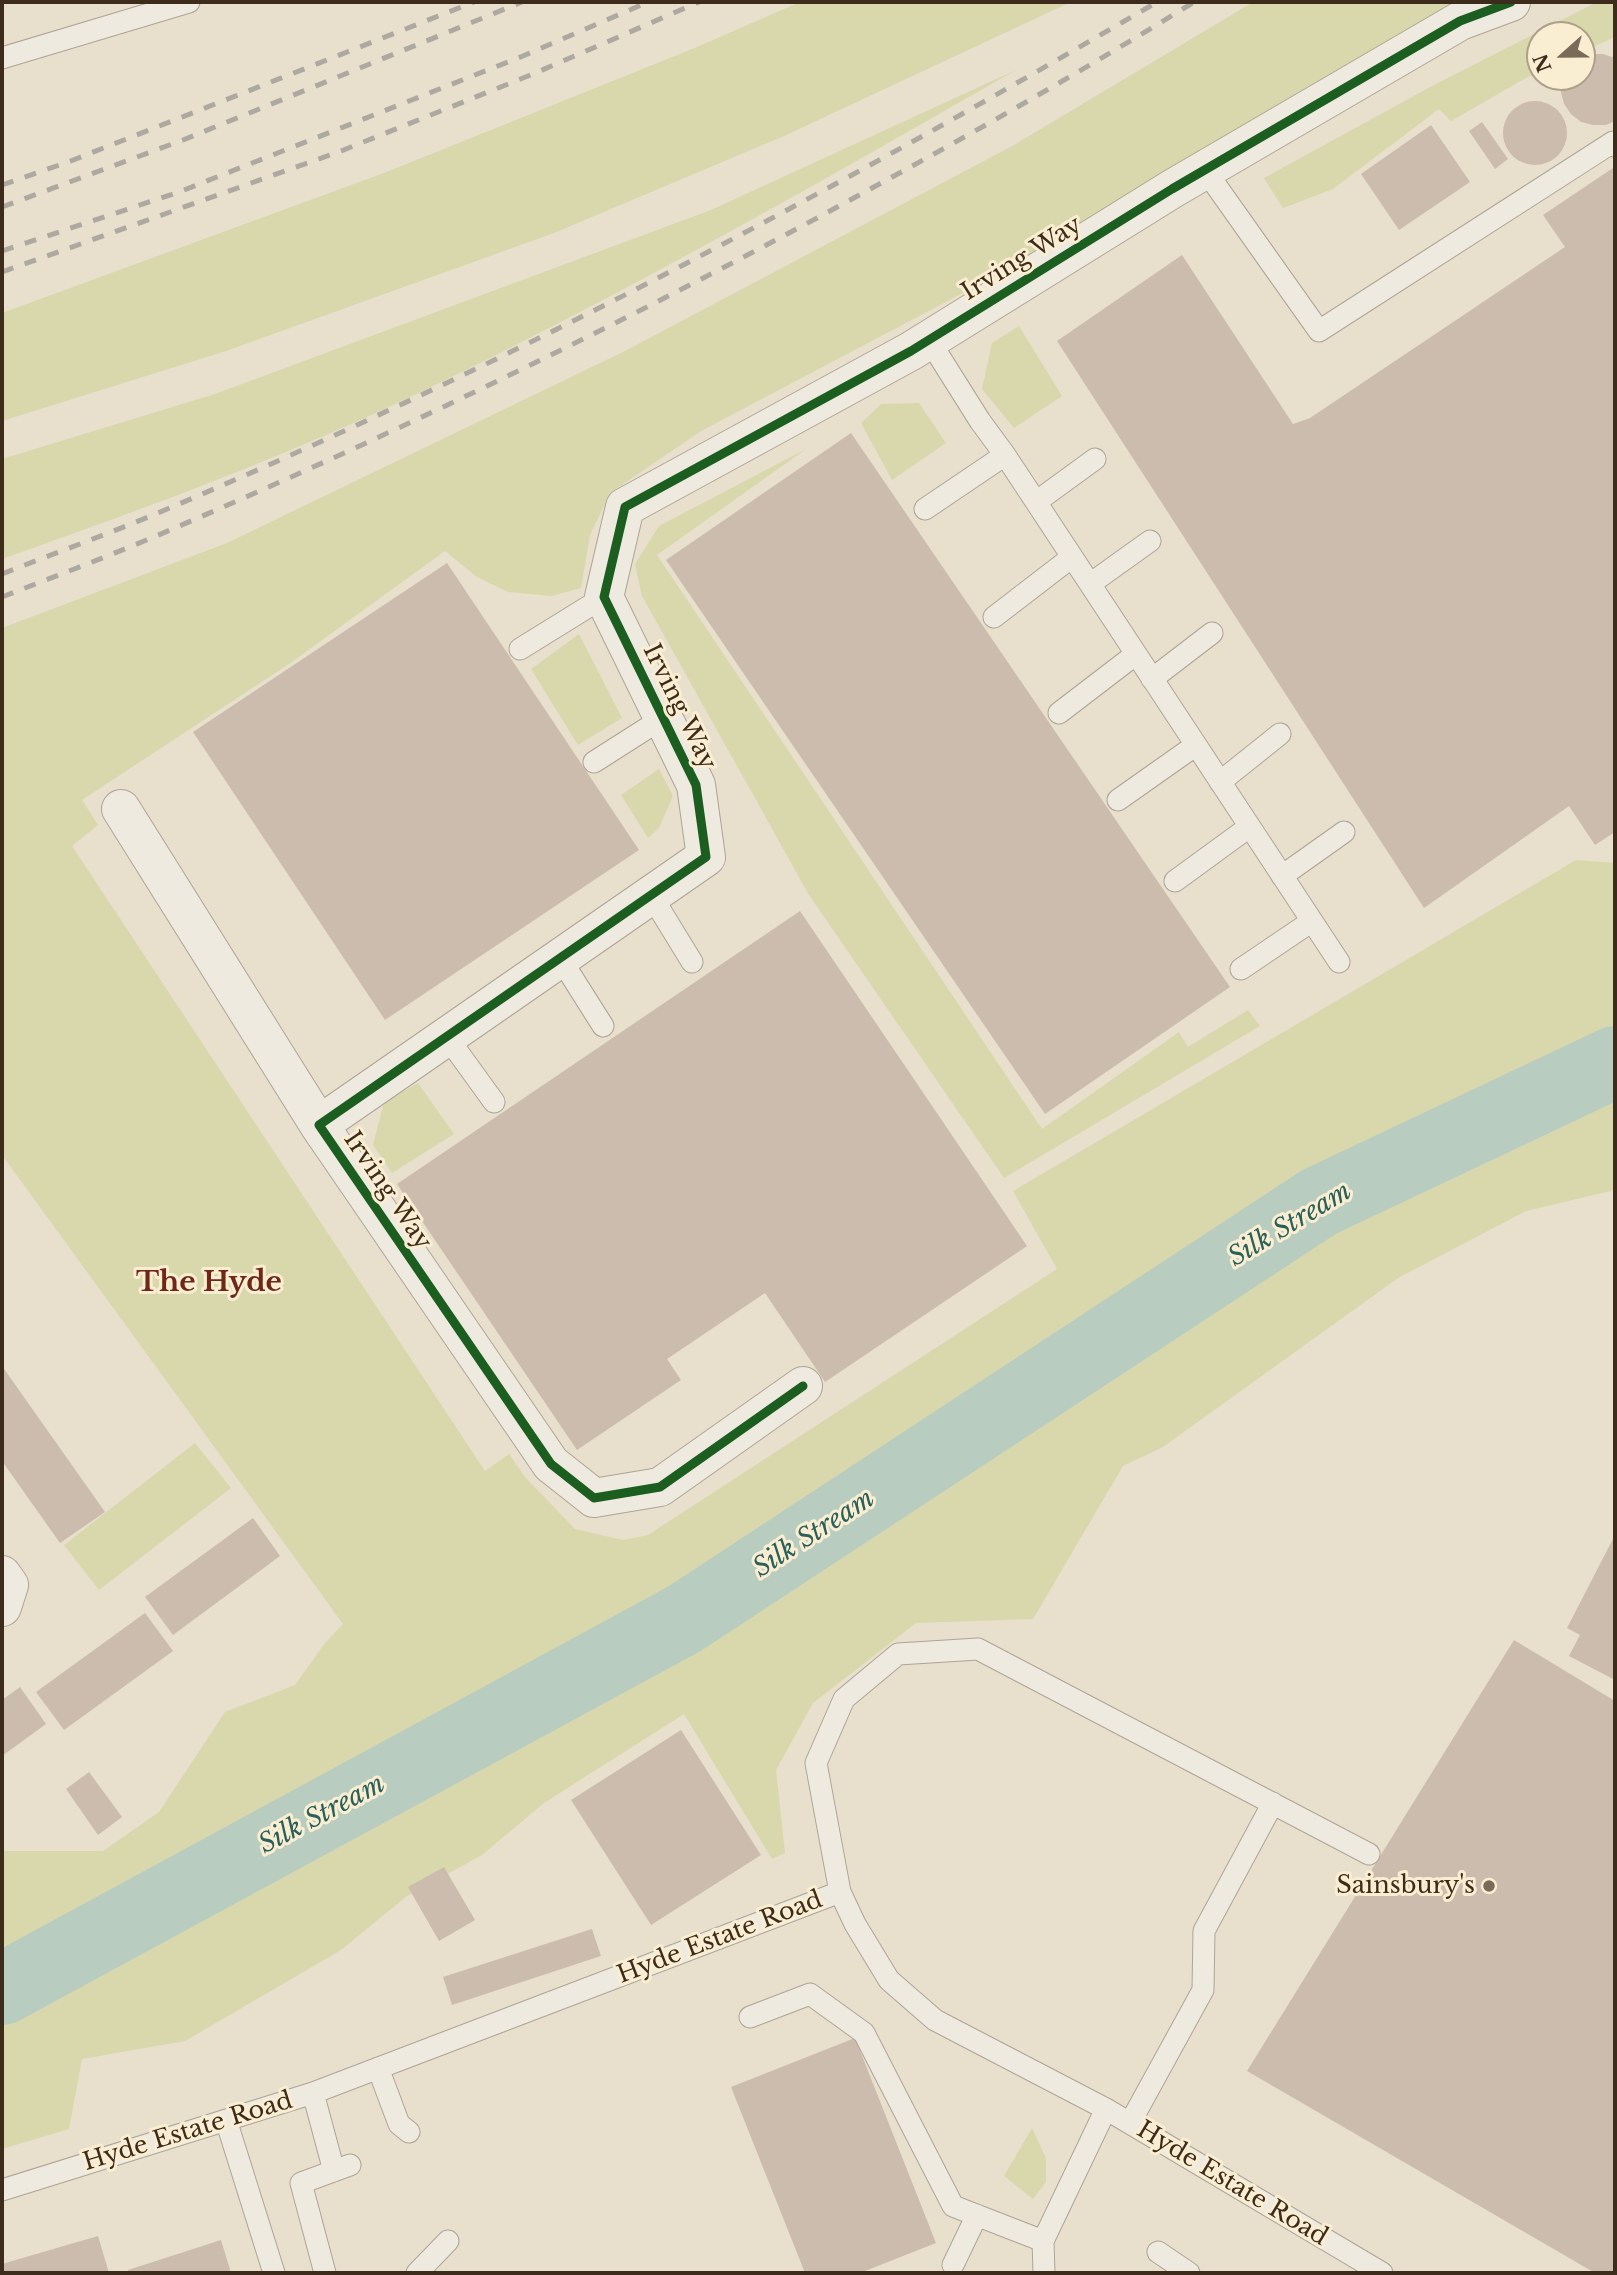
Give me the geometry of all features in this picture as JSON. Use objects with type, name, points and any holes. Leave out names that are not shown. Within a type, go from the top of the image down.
[{"type":"street","name":"Irving Way","points":[[803,1386],[660,1487],[594,1498],[551,1464],[319,1125],[706,857],[696,785],[604,597],[625,507],[929,340],[1205,170],[1460,21],[1511,2]]},
{"type":"street","points":[[121,809],[319,1125]]},
{"type":"lane","points":[[2,58],[189,2]]},
{"type":"lane","points":[[1205,170],[1319,331],[1613,142],[1615,146]]},
{"type":"lane","points":[[929,340],[1339,962]]},
{"type":"lane","points":[[925,509],[1005,455]]},
{"type":"lane","points":[[1036,502],[1095,459]]},
{"type":"lane","points":[[1090,584],[1150,541]]},
{"type":"lane","points":[[994,617],[1072,557]]},
{"type":"lane","points":[[520,649],[604,597]]},
{"type":"lane","points":[[1153,679],[1212,633]]},
{"type":"lane","points":[[1059,713],[1136,654]]},
{"type":"lane","points":[[594,762],[663,718]]},
{"type":"lane","points":[[1220,782],[1280,734]]},
{"type":"lane","points":[[1118,800],[1196,745]]},
{"type":"lane","points":[[1175,881],[1249,827]]},
{"type":"lane","points":[[1282,876],[1344,832]]},
{"type":"lane","points":[[651,895],[692,962]]},
{"type":"lane","points":[[1241,969],[1312,921]]},
{"type":"lane","points":[[560,958],[603,1026]]},
{"type":"lane","points":[[447,1037],[494,1102]]},
{"type":"lane","points":[[840,1892],[816,1763],[844,1699],[898,1654],[978,1649],[1369,1854]]},
{"type":"lane","points":[[1130,2123],[1203,1990],[1204,1931],[1273,1803]]},
{"type":"lane","name":"Hyde Estate Road","points":[[2,2190],[313,2093],[840,1892],[855,1924],[890,1980],[935,2020],[1106,2109],[1381,2273]]},
{"type":"lane","points":[[750,2017],[810,1994],[864,2033],[953,2206],[1043,2241]]},
{"type":"lane","points":[[379,2068],[398,2124],[409,2132]]},
{"type":"lane","points":[[313,2093],[342,2168],[301,2183],[325,2273]]},
{"type":"lane","points":[[1044,2273],[1043,2241],[1106,2109]]},
{"type":"lane","points":[[226,2120],[274,2273]]},
{"type":"lane","points":[[948,2271],[977,2216]]},
{"type":"lane","points":[[418,2273],[448,2241]]},
{"type":"lane","points":[[1158,2252],[1189,2273]]},
{"type":"green space","points":[[800,2],[1071,2],[784,136],[554,233],[226,351],[2,421],[2,313],[384,173],[697,47]]},
{"type":"green space","points":[[1253,2],[1469,2],[961,294],[701,431],[610,493],[590,535],[581,588],[552,596],[508,592],[477,577],[445,551],[289,664],[82,800],[98,825],[72,846],[485,1471],[509,1454],[525,1477],[575,1529],[623,1540],[648,1535],[1057,1269],[1013,1191],[1576,860],[1615,863],[1615,1190],[1526,1211],[1398,1278],[1163,1447],[1123,1466],[1033,1619],[916,1623],[813,1703],[776,1770],[785,1853],[772,1859],[684,1714],[544,1803],[482,1855],[407,1896],[341,1950],[185,2041],[82,2059],[69,2129],[2,2149],[2,1851],[103,1851],[159,1812],[225,1712],[295,1685],[325,1643],[343,1624],[2,1155],[2,628],[227,543],[625,351],[1014,145]]},
{"type":"green space","points":[[1597,2],[1615,2],[1615,37],[1596,46],[1596,21],[1560,21]]},
{"type":"green space","points":[[1526,38],[1526,78],[1451,121],[1439,109],[1333,189],[1283,208],[1264,178]]},
{"type":"green space","points":[[1018,69],[653,274],[429,388],[271,458],[2,559],[2,459],[215,394],[711,210]]},
{"type":"green space","points":[[1019,326],[1062,396],[1014,428],[982,389],[992,343]]},
{"type":"green space","points":[[919,403],[946,443],[892,480],[861,423],[881,404]]},
{"type":"green space","points":[[806,449],[657,555],[1042,1129],[1179,1032],[1188,1047],[1248,1010],[1260,1026],[1004,1178],[809,895],[642,596],[635,564],[659,526]]},
{"type":"green space","points":[[579,634],[622,718],[578,745],[531,669]]},
{"type":"green space","points":[[659,769],[673,796],[659,828],[648,838],[621,795]]},
{"type":"green space","points":[[418,1083],[454,1134],[392,1173],[373,1145],[384,1102]]},
{"type":"green space","points":[[195,1443],[231,1488],[99,1590],[64,1545]]},
{"type":"green space","points":[[1032,2128],[1046,2158],[1046,2182],[1033,2199],[1004,2176]]},
{"type":"building","points":[[1596,54],[1615,58],[1615,121],[1606,125],[1581,122],[1564,104],[1561,92],[1596,91]]},
{"type":"building","points":[[1529,101],[1541,101],[1558,110],[1565,121],[1565,145],[1558,156],[1541,165],[1529,165],[1517,160],[1508,151],[1503,139],[1503,127],[1508,115],[1517,106]]},
{"type":"building","points":[[1482,122],[1508,159],[1495,169],[1469,131]]},
{"type":"building","points":[[1431,125],[1470,182],[1399,230],[1361,174]]},
{"type":"building","points":[[1613,168],[1615,832],[1595,845],[1569,806],[1424,908],[1057,341],[1182,255],[1293,424],[1310,418],[1565,247],[1543,215]]},
{"type":"building","points":[[851,433],[1230,987],[1045,1114],[666,560]]},
{"type":"building","points":[[447,563],[639,850],[385,1020],[193,732]]},
{"type":"building","points":[[800,911],[1027,1246],[825,1382],[765,1293],[667,1359],[681,1380],[577,1450],[397,1184]]},
{"type":"building","points":[[2,1366],[105,1512],[60,1543],[2,1461]]},
{"type":"building","points":[[253,1518],[280,1556],[173,1635],[145,1597]]},
{"type":"building","points":[[1615,1535],[1615,1680],[1569,1656],[1580,1635],[1567,1628]]},
{"type":"building","points":[[145,1613],[173,1651],[64,1730],[36,1692]]},
{"type":"building","name":"Sainsbury's","points":[[1514,1640],[1615,1701],[1615,2273],[1595,2273],[1247,2071]]},
{"type":"building","points":[[20,1687],[46,1724],[2,1756],[2,1700]]},
{"type":"building","points":[[681,1730],[761,1855],[651,1925],[571,1800]]},
{"type":"building","points":[[89,1772],[122,1817],[98,1835],[66,1789]]},
{"type":"building","points":[[444,1867],[475,1920],[439,1941],[408,1887]]},
{"type":"building","points":[[592,1929],[601,1956],[452,2005],[443,1977]]},
{"type":"building","points":[[855,2038],[936,2243],[860,2273],[805,2273],[731,2087]]},
{"type":"building","points":[[98,2236],[109,2273],[2,2273],[2,2264]]},
{"type":"building","points":[[221,2240],[231,2273],[129,2273],[128,2270]]},
{"type":"waterway","name":"Silk Stream","points":[[2,1989],[684,1619],[1319,1202],[1615,1062]]},
{"type":"railway","points":[[2,185],[68,162],[474,2]]},
{"type":"railway","points":[[2,207],[183,140],[522,2]]},
{"type":"railway","points":[[2,251],[179,192],[523,56],[648,2]]},
{"type":"railway","points":[[2,272],[341,151],[533,74],[699,2]]},
{"type":"railway","points":[[2,574],[134,523],[282,459],[538,339],[912,142],[1157,2]]},
{"type":"railway","points":[[2,597],[128,548],[258,492],[521,370],[778,239],[905,170],[1071,76],[1194,2]]},
{"type":"cycle path","points":[[803,1386],[660,1487],[594,1498],[551,1464],[319,1125],[706,857],[696,785],[604,597],[625,507],[911,351],[1172,189],[1460,21],[1511,2]]},
{"type":"place","name":"Sainsbury's","points":[[1489,1886]]},
{"type":"district","name":"The Hyde","points":[[209,1283]]}]
